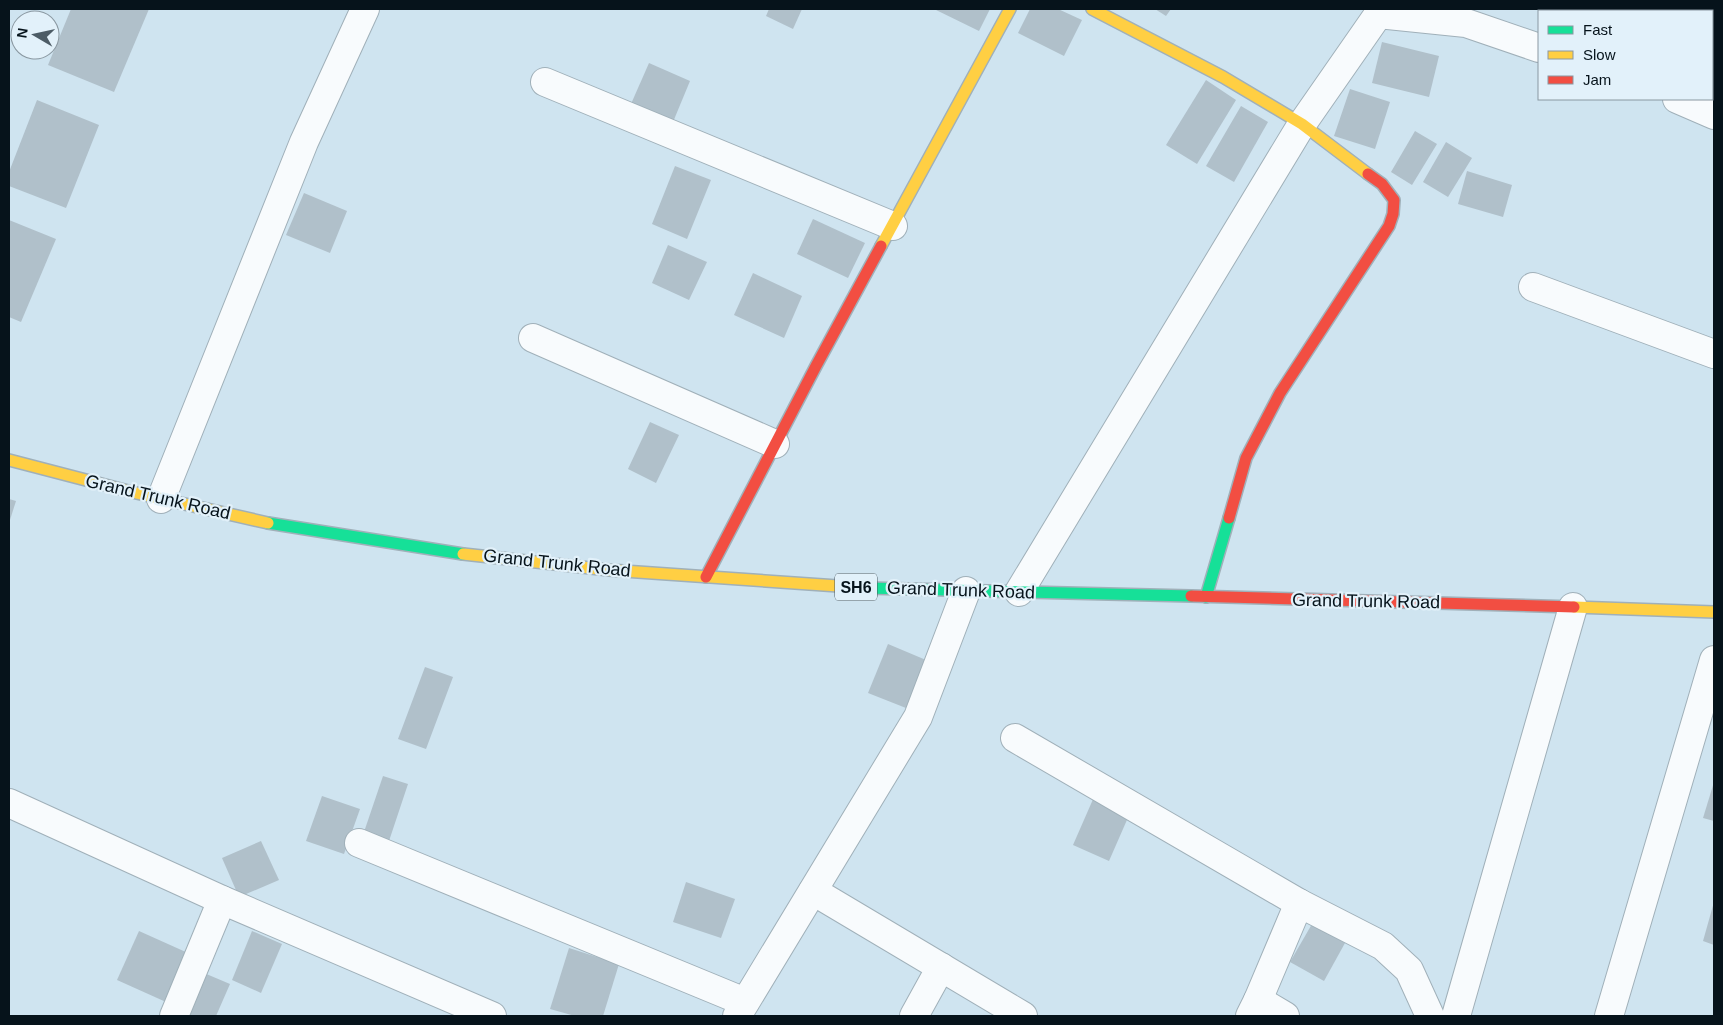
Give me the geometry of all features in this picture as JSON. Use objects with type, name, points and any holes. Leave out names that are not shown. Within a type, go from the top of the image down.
[{"type":"main road","points":[[706,577],[775,444],[1010,9]]},
{"type":"main road","points":[[1092,9],[1223,76],[1302,124],[1382,184],[1394,200],[1393,214],[1389,226],[1280,393],[1246,458],[1206,597]]},
{"type":"main road","name":"Grand Trunk Road","points":[[9,460],[282,526],[449,552],[609,570],[843,587],[1714,612]]},
{"type":"street","points":[[161,498],[304,142],[365,9]]},
{"type":"street","points":[[1019,592],[1302,124],[1380,11],[1466,23],[1538,48]]},
{"type":"street","points":[[545,82],[893,226]]},
{"type":"street","points":[[1679,100],[1714,115]]},
{"type":"street","points":[[1533,287],[1714,354]]},
{"type":"street","points":[[533,338],[775,444]]},
{"type":"street","points":[[358,843],[741,1009],[918,717],[966,591]]},
{"type":"street","points":[[1456,1016],[1573,607]]},
{"type":"street","points":[[1608,1016],[1714,660]]},
{"type":"street","points":[[1015,738],[1299,903],[1383,946],[1409,970],[1430,1016]]},
{"type":"street","points":[[9,803],[222,900],[492,1016]]},
{"type":"street","points":[[813,891],[1023,1016]]},
{"type":"street","points":[[174,1016],[222,900]]},
{"type":"street","points":[[1285,1016],[1254,1008],[1299,903]]},
{"type":"street","points":[[914,1016],[941,968]]},
{"type":"building","points":[[71,9],[149,9],[114,92],[48,65],[50,60],[60,60],[60,36]]},
{"type":"building","points":[[769,9],[802,9],[793,29],[766,16]]},
{"type":"building","points":[[934,9],[990,9],[979,31]]},
{"type":"building","points":[[1030,9],[1058,9],[1082,20],[1064,56],[1018,33]]},
{"type":"building","points":[[1155,9],[1171,9],[1166,16]]},
{"type":"building","points":[[1382,42],[1439,56],[1429,97],[1372,83]]},
{"type":"building","points":[[649,63],[690,81],[673,122],[631,104]]},
{"type":"building","points":[[1206,80],[1236,100],[1197,164],[1166,145]]},
{"type":"building","points":[[1350,89],[1390,102],[1375,149],[1334,136]]},
{"type":"building","points":[[37,100],[99,125],[66,208],[9,186],[9,172]]},
{"type":"building","points":[[1241,106],[1268,122],[1234,182],[1206,166]]},
{"type":"building","points":[[1415,131],[1437,144],[1412,185],[1391,172]]},
{"type":"building","points":[[1446,142],[1472,158],[1448,197],[1423,182]]},
{"type":"building","points":[[675,166],[711,180],[687,239],[652,224]]},
{"type":"building","points":[[1467,171],[1512,185],[1503,217],[1458,204]]},
{"type":"building","points":[[304,193],[347,211],[330,253],[286,235]]},
{"type":"building","points":[[813,219],[865,243],[848,278],[797,254]]},
{"type":"building","points":[[9,220],[56,239],[21,322],[9,317]]},
{"type":"building","points":[[668,245],[707,262],[689,300],[652,283]]},
{"type":"building","points":[[753,273],[802,296],[784,338],[734,315]]},
{"type":"building","points":[[650,422],[679,435],[656,483],[628,469]]},
{"type":"building","points":[[9,499],[16,501],[9,523]]},
{"type":"building","points":[[888,644],[926,660],[906,708],[868,693]]},
{"type":"building","points":[[425,667],[453,677],[426,749],[398,739]]},
{"type":"building","points":[[383,776],[408,784],[389,841],[364,832]]},
{"type":"building","points":[[1714,782],[1714,821],[1703,818]]},
{"type":"building","points":[[322,796],[360,809],[344,854],[306,841]]},
{"type":"building","points":[[1094,797],[1130,813],[1109,861],[1073,845]]},
{"type":"building","points":[[261,841],[279,880],[239,897],[222,858]]},
{"type":"building","points":[[686,882],[735,899],[721,938],[673,922]]},
{"type":"building","points":[[1714,902],[1714,945],[1703,941]]},
{"type":"building","points":[[1312,924],[1345,943],[1324,981],[1290,962]]},
{"type":"building","points":[[139,931],[188,953],[166,1002],[117,980]]},
{"type":"building","points":[[252,931],[282,944],[261,993],[232,980]]},
{"type":"building","points":[[569,948],[619,964],[603,1016],[575,1016],[550,1009]]},
{"type":"building","points":[[204,973],[230,984],[216,1016],[193,1016],[187,1014]]},
{"type":"traffic: fast","points":[[1206,597],[1229,518]]},
{"type":"traffic: fast","points":[[268,523],[463,554]]},
{"type":"traffic: fast","points":[[867,588],[1191,596]]},
{"type":"traffic: slow","points":[[881,246],[1010,9]]},
{"type":"traffic: slow","points":[[1092,9],[1223,77],[1302,124],[1368,174]]},
{"type":"traffic: slow","points":[[9,460],[132,492],[268,523]]},
{"type":"traffic: slow","points":[[463,554],[609,570],[867,588]]},
{"type":"traffic: slow","points":[[1574,607],[1714,612]]},
{"type":"traffic: jam","points":[[1229,518],[1246,458],[1280,393],[1389,226],[1393,214],[1394,200],[1382,184],[1368,174]]},
{"type":"traffic: jam","points":[[706,577],[881,246]]},
{"type":"traffic: jam","points":[[1191,596],[1574,607]]}]
